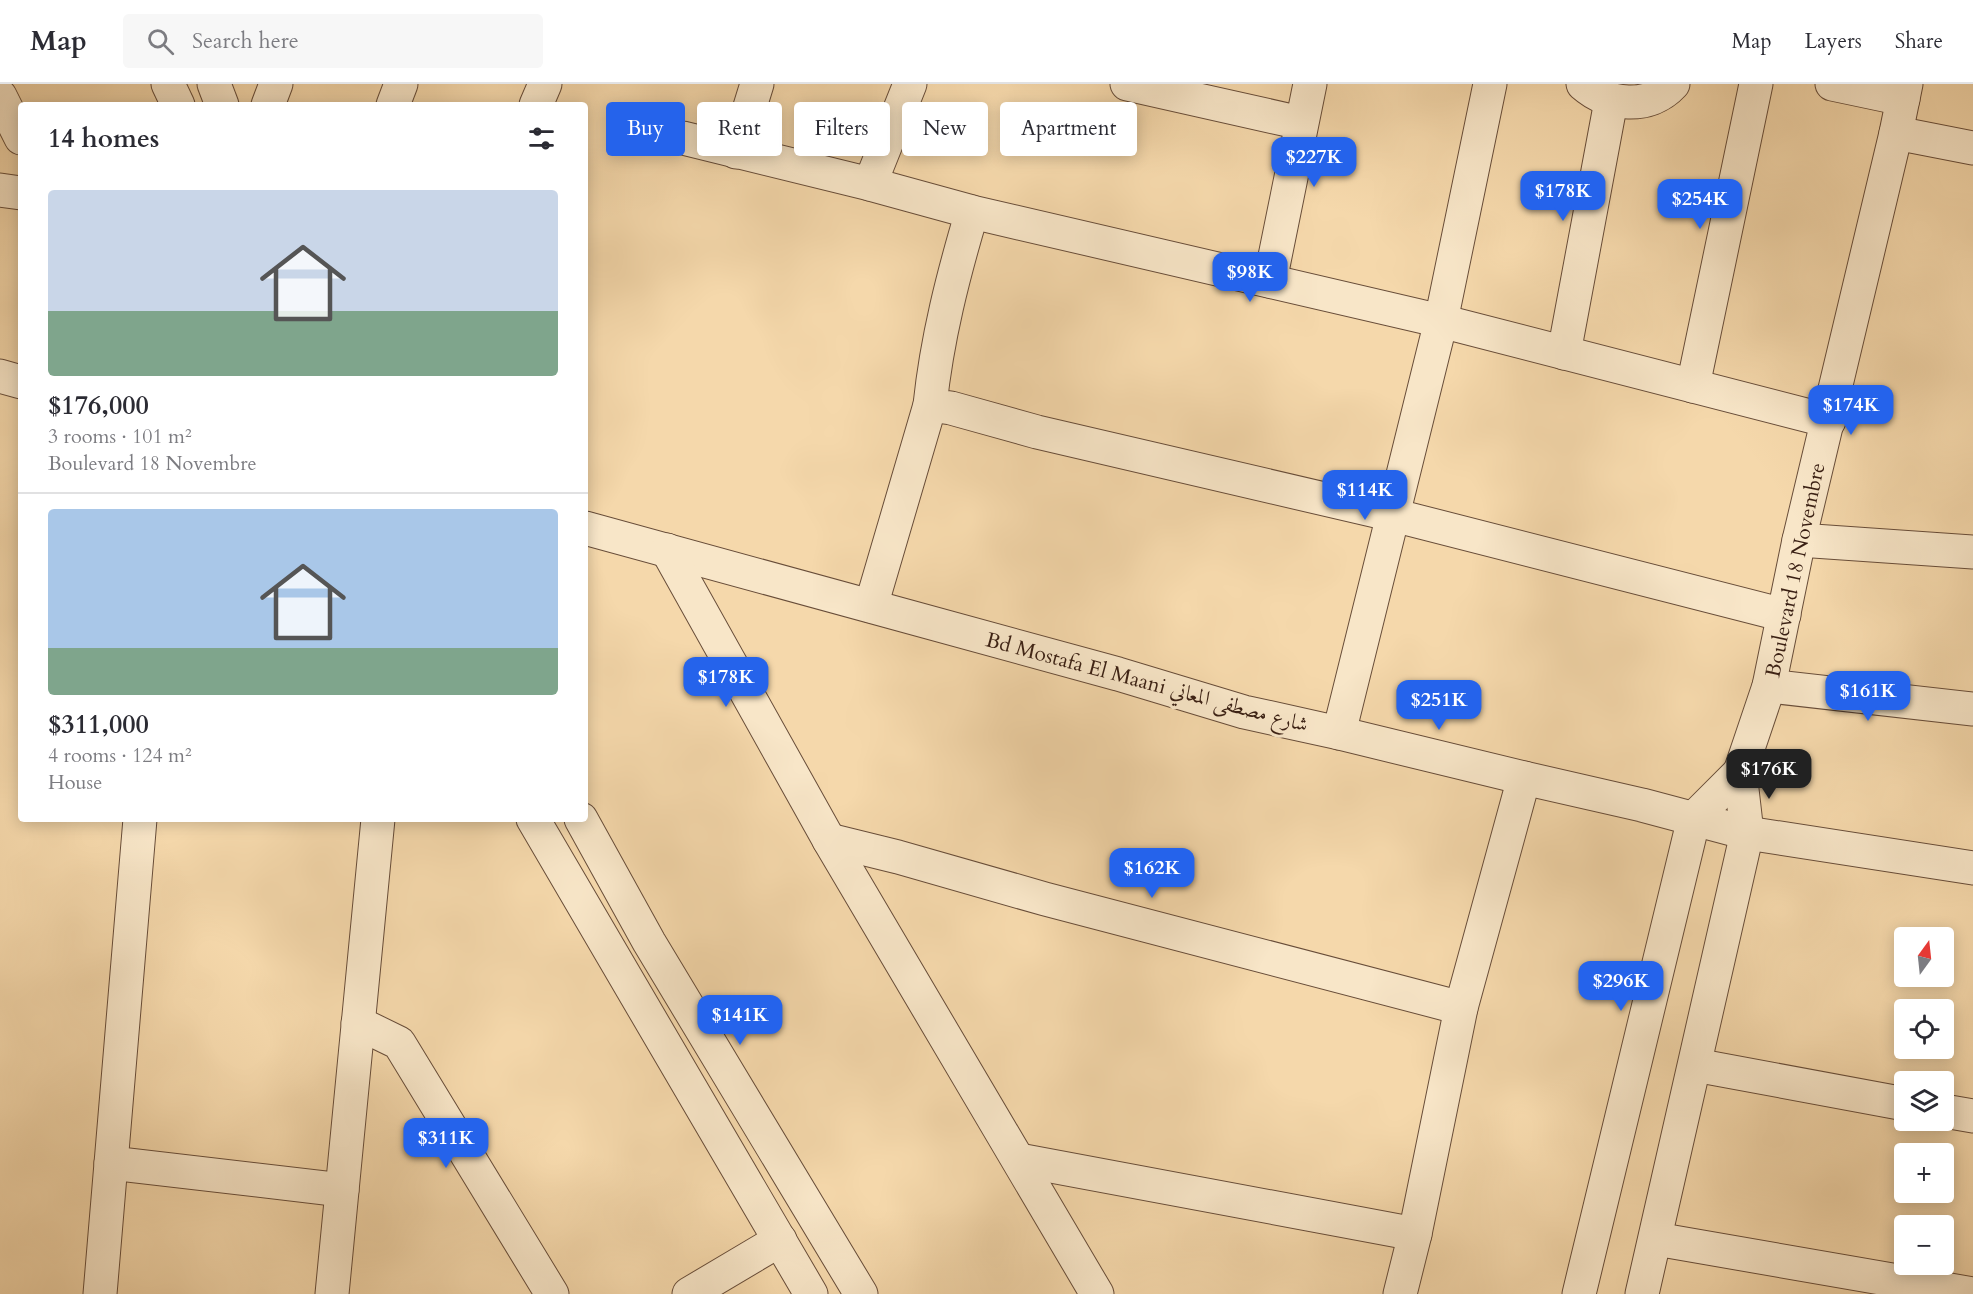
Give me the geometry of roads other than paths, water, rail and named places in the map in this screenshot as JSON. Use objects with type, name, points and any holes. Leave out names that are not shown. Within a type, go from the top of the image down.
[{"type":"street","points":[[168,84],[177,102]]},
{"type":"street","points":[[214,84],[221,102]]},
{"type":"street","points":[[228,102],[234,84]]},
{"type":"street","points":[[269,102],[276,84]]},
{"type":"street","points":[[394,102],[401,84]]},
{"type":"street","points":[[537,102],[545,84]]},
{"type":"street","points":[[751,102],[757,84]]},
{"type":"street","points":[[870,184],[910,84]]},
{"type":"street","points":[[1127,84],[1301,123]]},
{"type":"street","points":[[1270,281],[1310,84]]},
{"type":"street","points":[[1339,732],[1441,321],[1490,84]]},
{"type":"street","points":[[1583,84],[1611,101],[1632,103],[1651,98],[1673,84]]},
{"type":"street","points":[[1693,386],[1756,84]]},
{"type":"street","points":[[1832,84],[1904,92]]},
{"type":"street","name":"Boulevard 18 Novembre","points":[[1740,772],[1769,686],[1799,540],[1829,421],[1904,92]]},
{"type":"street","points":[[0,96],[18,132]]},
{"type":"street","points":[[1564,353],[1611,101]]},
{"type":"street","points":[[1896,133],[1973,148]]},
{"type":"street","points":[[753,156],[870,184],[972,212],[1441,321],[1829,421]]},
{"type":"street","points":[[0,190],[18,193]]},
{"type":"street","points":[[871,606],[930,405],[934,369],[948,294],[972,212]]},
{"type":"street","points":[[0,376],[18,381]]},
{"type":"street","points":[[930,405],[951,408],[1037,432],[1393,515],[1784,615]]},
{"type":"street","name":"Bd Mostafa El Maani شارع مصطفى المعاني","points":[[588,529],[1118,674],[1244,712],[1339,732],[1694,818],[1747,833]]},
{"type":"street","points":[[1799,540],[1973,552]]},
{"type":"street","points":[[667,550],[829,840],[1097,1294]]},
{"type":"street","points":[[1769,686],[1973,709]]},
{"type":"street","points":[[1579,1294],[1694,818],[1740,772]]},
{"type":"street","points":[[1642,1294],[1747,833],[1740,772]]},
{"type":"street","points":[[1400,1294],[1415,1234],[1461,1008],[1524,778]]},
{"type":"street","points":[[100,1294],[140,822]]},
{"type":"street","points":[[332,1294],[378,822]]},
{"type":"street","points":[[535,822],[812,1294]]},
{"type":"street","points":[[584,822],[649,942],[861,1294]]},
{"type":"street","points":[[1747,833],[1973,868]]},
{"type":"street","points":[[829,840],[1461,1008]]},
{"type":"street","points":[[358,1023],[399,1043],[551,1293]]},
{"type":"street","points":[[1695,1065],[1894,1102]]},
{"type":"street","points":[[1954,1113],[1973,1116]]},
{"type":"street","points":[[1019,1160],[1415,1234]]},
{"type":"street","points":[[111,1163],[342,1190]]},
{"type":"street","points":[[1656,1239],[1973,1294]]},
{"type":"street","points":[[689,1294],[780,1240]]}]
